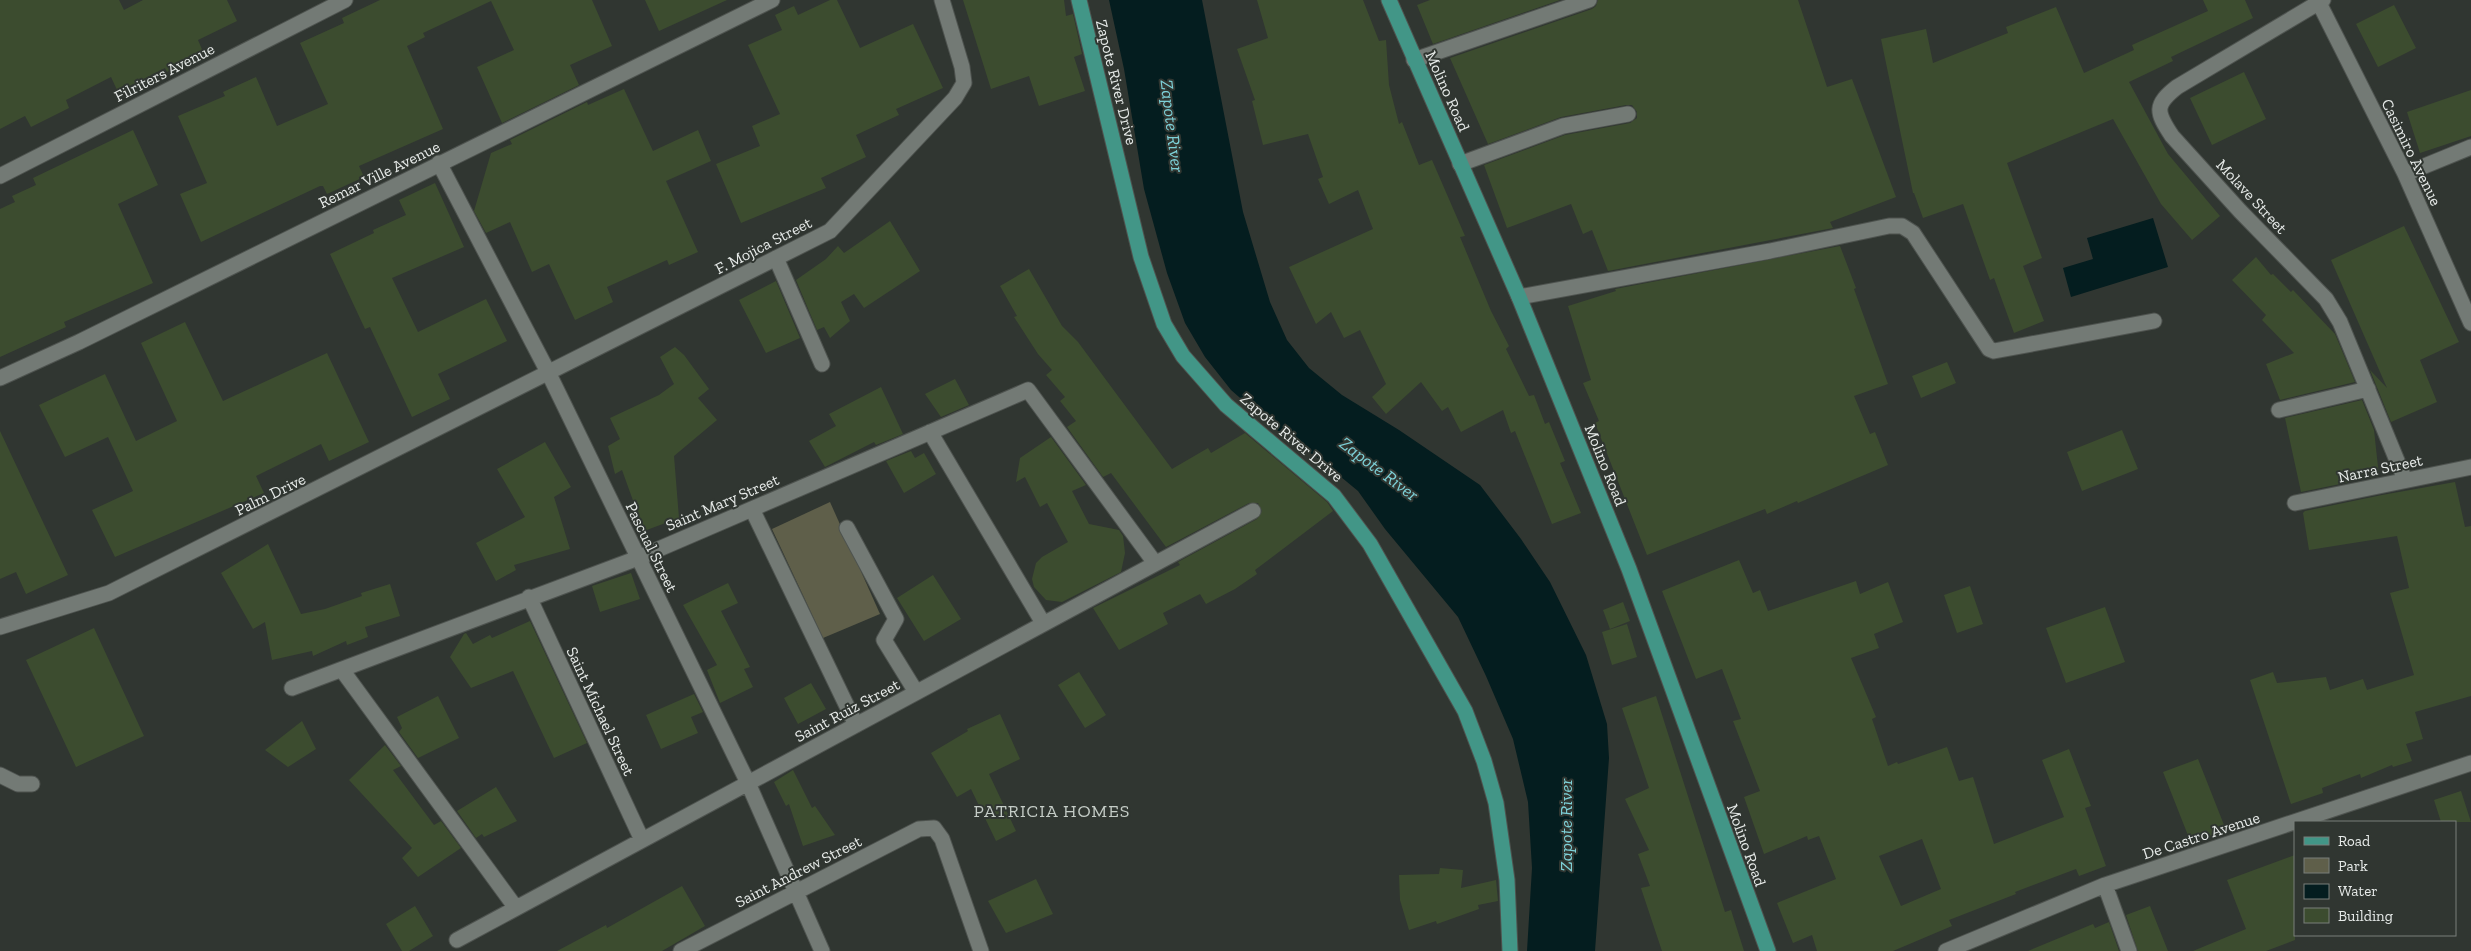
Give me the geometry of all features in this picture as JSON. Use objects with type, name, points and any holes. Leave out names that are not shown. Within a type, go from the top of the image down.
[{"type":"main road","name":"Zapote River Drive","points":[[1079,0],[1141,257],[1164,324],[1183,356],[1226,405],[1334,496],[1370,544],[1465,711],[1484,761],[1496,803],[1507,880],[1510,951]]},
{"type":"main road","name":"Molino Road","points":[[1390,0],[1414,60],[1518,297],[1629,569],[1768,951]]},
{"type":"street","name":"Filriters Avenue","points":[[0,176],[345,0]]},
{"type":"street","name":"Remar Ville Avenue","points":[[0,378],[79,342],[772,0]]},
{"type":"street","name":"F. Mojica Street","points":[[548,372],[830,230],[955,98],[964,83],[962,67],[942,0]]},
{"type":"street","points":[[1414,60],[1589,0]]},
{"type":"street","name":"Casimiro Avenue","points":[[2321,2],[2405,174],[2471,323]]},
{"type":"street","name":"Molave Street","points":[[2321,2],[2177,87],[2162,98],[2159,109],[2164,123],[2172,136],[2240,211],[2326,299],[2340,322],[2406,480]]},
{"type":"street","points":[[1460,164],[1562,126],[1628,114]]},
{"type":"street","points":[[2405,174],[2471,148]]},
{"type":"street","name":"Pascual Street","points":[[439,163],[548,372],[748,783],[822,951]]},
{"type":"street","points":[[1518,297],[1889,226],[1902,226],[1913,233],[1989,349],[1994,351],[2154,321]]},
{"type":"street","points":[[776,258],[822,364]]},
{"type":"street","name":"Palm Drive","points":[[0,627],[39,617],[110,593],[548,372]]},
{"type":"street","points":[[2280,410],[2368,388]]},
{"type":"street","name":"Saint Mary Street","points":[[292,688],[529,597],[638,558],[1028,390],[1155,564]]},
{"type":"street","points":[[930,432],[1043,624]]},
{"type":"street","name":"Narra Street","points":[[2295,503],[2471,467]]},
{"type":"street","points":[[752,508],[856,725]]},
{"type":"street","name":"Saint Ruiz Street","points":[[457,940],[1253,511]]},
{"type":"street","points":[[847,528],[896,619],[884,640],[916,692]]},
{"type":"street","name":"Saint Michael Street","points":[[529,597],[642,840]]},
{"type":"street","points":[[342,670],[516,908]]},
{"type":"street","name":"De Castro Avenue","points":[[2297,821],[2471,763]]},
{"type":"street","points":[[0,775],[18,784],[32,784]]},
{"type":"street","name":"De Castro Avenue","points":[[1946,951],[2106,885],[2294,822]]},
{"type":"street","name":"Saint Andrew Street","points":[[680,951],[796,890],[919,829],[934,828],[942,839],[980,951]]},
{"type":"street","points":[[2106,885],[2129,951]]},
{"type":"green space","points":[[830,502],[880,614],[823,638],[772,529]]},
{"type":"water","name":"Zapote River","points":[[1109,0],[1202,0],[1243,212],[1270,302],[1287,340],[1309,368],[1342,395],[1399,430],[1480,485],[1521,539],[1550,582],[1586,655],[1607,724],[1609,758],[1595,951],[1527,951],[1532,868],[1528,802],[1513,739],[1458,617],[1385,529],[1358,491],[1318,458],[1285,437],[1231,390],[1205,357],[1185,323],[1167,273],[1144,189],[1124,69]]},
{"type":"water","points":[[2153,218],[2168,267],[2071,297],[2063,268],[2093,259],[2087,238]]},
{"type":"building","points":[[0,0],[119,0],[124,10],[143,0],[227,0],[237,21],[198,40],[204,54],[167,72],[165,68],[118,92],[111,77],[66,100],[69,108],[31,127],[25,116],[0,129]]},
{"type":"building","points":[[380,0],[592,0],[612,46],[570,65],[579,85],[502,123],[477,67],[514,50],[491,1],[423,33],[425,37],[407,46],[443,129],[359,166],[364,177],[327,194],[323,186],[320,186],[201,242],[180,194],[207,183],[178,116],[225,96],[223,92],[256,77],[277,126],[328,104],[300,43],[344,23],[342,18]]},
{"type":"building","points":[[645,0],[727,0],[659,31]]},
{"type":"building","points":[[830,0],[837,0],[860,48],[913,24],[943,88],[896,109],[899,115],[856,135],[866,157],[821,178],[826,188],[741,223],[716,164],[760,146],[752,126],[780,114],[748,45],[782,30],[775,15],[794,6],[798,15]]},
{"type":"building","points":[[963,0],[1064,0],[1066,16],[1073,14],[1082,54],[1074,57],[1085,91],[1039,106],[1029,76],[991,89]]},
{"type":"building","points":[[1257,0],[1363,0],[1379,41],[1386,40],[1389,85],[1399,124],[1402,122],[1419,165],[1432,160],[1465,236],[1460,237],[1491,311],[1509,346],[1506,349],[1529,396],[1534,395],[1545,424],[1549,422],[1565,461],[1560,463],[1581,513],[1552,524],[1515,431],[1511,433],[1503,410],[1461,432],[1448,407],[1442,411],[1421,382],[1386,414],[1372,397],[1386,384],[1360,330],[1344,338],[1331,312],[1316,324],[1289,267],[1373,229],[1358,190],[1329,204],[1318,179],[1323,177],[1308,134],[1263,145],[1252,101],[1255,100],[1237,49],[1268,38]]},
{"type":"building","points":[[1430,0],[1560,0],[1433,44],[1417,5]]},
{"type":"building","points":[[1598,0],[1798,0],[1827,87],[1852,79],[1896,197],[1830,222],[1833,228],[1608,271],[1592,230],[1583,234],[1571,204],[1507,228],[1484,165],[1565,135],[1630,123],[1637,118],[1637,112],[1632,105],[1626,105],[1561,117],[1488,144],[1450,58],[1592,9],[1596,6]]},
{"type":"building","points":[[2203,0],[2245,0],[2253,18],[2171,57],[2173,61],[2129,82],[2168,154],[2220,216],[2192,240],[2161,204],[2113,119],[2007,163],[2042,258],[2023,266],[2044,321],[2014,333],[1994,278],[1990,280],[1963,204],[1923,218],[1913,193],[1881,39],[1926,29],[1933,63],[2008,33],[2006,27],[2056,7],[2084,73],[2134,50],[2132,45],[2208,11]]},
{"type":"building","points":[[2394,5],[2416,48],[2378,67],[2356,24]]},
{"type":"building","points":[[2244,72],[2266,119],[2212,145],[2190,98]]},
{"type":"building","points":[[624,89],[653,151],[698,130],[711,161],[666,181],[698,252],[669,265],[667,260],[607,287],[613,302],[575,320],[549,264],[532,272],[510,222],[486,233],[474,211],[491,153],[512,144],[510,140],[587,102],[588,105]]},
{"type":"building","points":[[2471,90],[2471,136],[2420,153],[2407,112]]},
{"type":"building","points":[[133,130],[158,185],[118,204],[153,283],[64,322],[66,327],[0,357],[0,209],[15,202],[12,196],[36,185],[33,178]]},
{"type":"building","points":[[435,183],[464,247],[392,278],[418,332],[486,299],[507,341],[438,374],[450,399],[412,417],[370,327],[365,329],[330,254],[374,233],[373,230],[406,215],[399,200]]},
{"type":"building","points":[[890,221],[920,271],[864,308],[854,294],[841,302],[850,321],[830,338],[824,327],[817,330],[796,280],[826,259],[838,246],[844,253]]},
{"type":"building","points":[[2404,226],[2459,342],[2420,360],[2437,402],[2391,422],[2370,370],[2387,388],[2331,260]]},
{"type":"building","points":[[1840,246],[1888,384],[1854,396],[1870,434],[1875,432],[1888,465],[1798,503],[1797,501],[1767,514],[1765,509],[1647,555],[1595,423],[1599,421],[1583,383],[1591,380],[1568,306],[1616,291],[1615,289]]},
{"type":"building","points":[[2256,257],[2271,275],[2273,274],[2291,292],[2293,290],[2335,334],[2355,382],[2280,400],[2266,364],[2294,353],[2262,320],[2266,315],[2232,280]]},
{"type":"building","points":[[1029,269],[1062,326],[1078,342],[1172,469],[1208,448],[1211,453],[1245,433],[1327,502],[1333,511],[1255,570],[1257,574],[1235,589],[1206,604],[1200,594],[1163,613],[1168,624],[1119,650],[1093,608],[1180,565],[1178,562],[1257,519],[1262,511],[1258,503],[1249,503],[1166,547],[1111,473],[1103,477],[1067,427],[1076,421],[1060,401],[1065,397],[1046,375],[1052,370],[1038,354],[1014,317],[1017,316],[1000,286]]},
{"type":"building","points":[[776,281],[800,338],[766,353],[739,300]]},
{"type":"building","points":[[185,322],[223,401],[327,353],[369,442],[329,461],[321,444],[256,476],[264,493],[115,557],[92,510],[133,491],[108,437],[65,457],[39,405],[105,374],[136,441],[177,421],[141,343]]},
{"type":"building","points":[[675,347],[684,355],[709,389],[698,398],[717,420],[674,456],[679,518],[644,531],[622,470],[615,474],[608,446],[620,439],[610,418],[659,395],[674,384],[660,357]]},
{"type":"building","points":[[1947,362],[1956,383],[1921,398],[1912,376]]},
{"type":"building","points":[[955,379],[969,405],[941,417],[925,394]]},
{"type":"building","points":[[881,387],[903,434],[876,445],[874,442],[825,467],[809,441],[836,426],[829,414]]},
{"type":"building","points":[[2362,400],[2374,430],[2379,476],[2301,492],[2285,418]]},
{"type":"building","points":[[2122,430],[2138,469],[2082,491],[2067,452]]},
{"type":"building","points":[[0,431],[68,575],[26,594],[16,572],[0,579]]},
{"type":"building","points":[[1051,437],[1086,485],[1072,491],[1089,524],[1119,530],[1123,536],[1125,553],[1121,572],[1062,602],[1046,600],[1034,587],[1032,579],[1036,563],[1042,557],[1068,542],[1047,503],[1040,507],[1025,477],[1016,482],[1020,458]]},
{"type":"building","points":[[545,442],[571,487],[554,497],[570,549],[514,565],[516,570],[496,581],[476,543],[525,517],[497,469]]},
{"type":"building","points":[[911,451],[915,458],[924,453],[936,474],[904,493],[886,461]]},
{"type":"building","points":[[2455,482],[2465,527],[2471,526],[2471,696],[2415,712],[2423,739],[2406,744],[2412,761],[2393,767],[2392,765],[2361,778],[2360,774],[2322,788],[2323,793],[2291,804],[2250,680],[2273,672],[2277,683],[2326,677],[2330,690],[2363,679],[2367,690],[2414,675],[2390,593],[2409,588],[2397,536],[2309,550],[2303,513],[2305,511],[2382,495]]},
{"type":"building","points":[[268,544],[301,614],[325,609],[362,596],[361,593],[390,584],[400,616],[365,627],[368,637],[347,645],[346,641],[313,656],[312,651],[272,660],[265,622],[253,629],[221,573]]},
{"type":"building","points":[[1739,560],[1753,593],[1760,590],[1768,611],[1856,581],[1860,594],[1888,582],[1903,622],[1874,634],[1879,648],[1851,658],[1876,717],[1872,719],[1888,766],[1947,747],[1959,781],[1973,777],[1994,844],[2064,817],[2042,760],[2069,749],[2091,806],[2085,808],[2106,866],[2079,876],[2076,869],[2015,892],[2016,894],[1949,920],[1952,926],[1893,951],[1817,951],[1812,935],[1793,943],[1777,903],[1836,879],[1819,836],[1808,840],[1807,836],[1764,854],[1744,797],[1760,791],[1733,721],[1741,719],[1722,669],[1696,679],[1662,591]],"holes":[[[1922,839],[1941,889],[1901,906],[1879,856]]]},
{"type":"building","points":[[631,573],[640,599],[600,612],[592,586]]},
{"type":"building","points":[[933,575],[961,619],[924,641],[897,598]]},
{"type":"building","points":[[728,583],[738,603],[721,611],[750,667],[744,669],[753,687],[720,703],[707,670],[717,665],[683,605]]},
{"type":"building","points":[[1970,586],[1983,624],[1957,633],[1944,595]]},
{"type":"building","points":[[1623,602],[1630,621],[1610,629],[1603,610]]},
{"type":"building","points":[[2105,607],[2125,662],[2066,683],[2046,628]]},
{"type":"building","points":[[530,621],[587,743],[554,758],[513,671],[471,688],[450,657],[466,633],[473,644],[490,635],[492,638]]},
{"type":"building","points":[[1627,624],[1637,657],[1612,665],[1602,632]]},
{"type":"building","points":[[94,628],[144,736],[76,767],[26,660]]},
{"type":"building","points":[[1079,672],[1106,715],[1085,728],[1058,685]]},
{"type":"building","points":[[811,683],[826,709],[798,724],[784,698]]},
{"type":"building","points":[[694,694],[703,712],[691,717],[698,733],[661,749],[646,715]]},
{"type":"building","points":[[438,696],[459,738],[418,758],[399,732],[402,728],[397,717]]},
{"type":"building","points":[[1656,696],[1725,912],[1731,910],[1744,951],[1662,951],[1641,888],[1650,886],[1638,854],[1649,850],[1625,799],[1649,788],[1622,708]]},
{"type":"building","points":[[1000,714],[1020,759],[989,774],[1016,831],[996,841],[971,789],[957,797],[931,753],[968,731],[967,729]]},
{"type":"building","points":[[302,721],[316,749],[288,767],[265,750]]},
{"type":"building","points":[[385,745],[401,766],[393,770],[434,825],[441,821],[461,848],[418,877],[402,858],[412,848],[349,780]]},
{"type":"building","points":[[2198,759],[2226,830],[2191,843],[2163,772]]},
{"type":"building","points":[[793,770],[812,808],[815,806],[835,835],[803,846],[789,804],[786,806],[774,782]]},
{"type":"building","points":[[496,787],[517,821],[484,837],[482,834],[476,838],[457,811]]},
{"type":"building","points":[[2461,791],[2471,822],[2441,821],[2434,800]]},
{"type":"building","points":[[2294,855],[2295,940],[2266,951],[2193,951],[2246,929],[2227,880]]},
{"type":"building","points":[[1440,868],[1463,870],[1461,888],[1496,880],[1498,901],[1478,905],[1479,909],[1437,924],[1436,921],[1409,930],[1400,900],[1399,875],[1439,874]]},
{"type":"building","points":[[1036,879],[1053,914],[1006,933],[988,901]]},
{"type":"building","points":[[682,886],[705,926],[662,951],[557,951],[606,925],[607,928]]},
{"type":"building","points":[[415,906],[433,936],[409,951],[402,951],[386,924]]},
{"type":"building","points":[[2150,906],[2168,951],[2138,951],[2126,915]]},
{"type":"building","points":[[2109,922],[2119,951],[2028,951],[2093,924],[2095,928]]},
{"type":"district","name":"PATRICIA HOMES","points":[[1052,811]]}]
